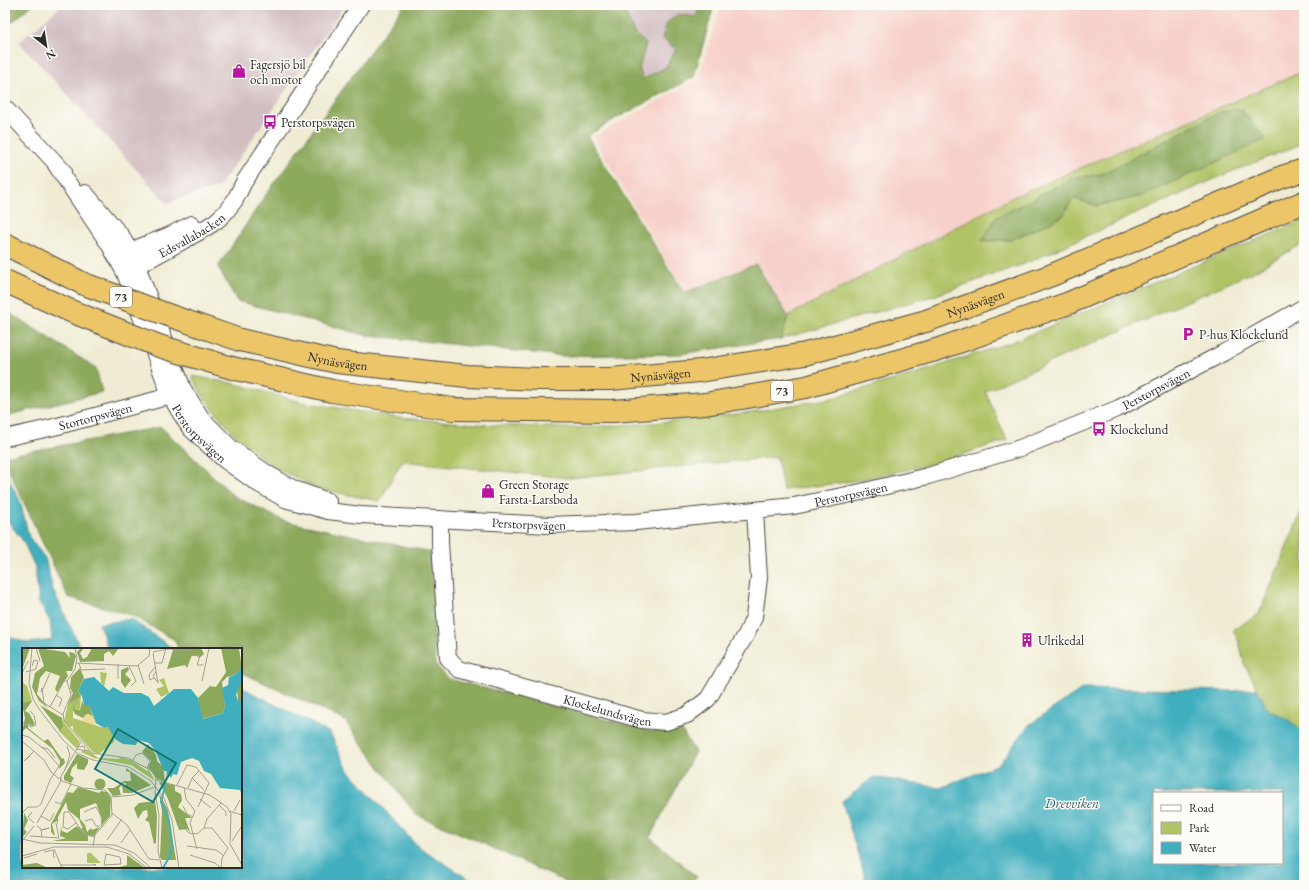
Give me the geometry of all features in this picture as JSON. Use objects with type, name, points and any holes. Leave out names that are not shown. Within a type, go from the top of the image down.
[{"type":"highway","name":"Nynäsvägen","points":[[5,244],[84,284],[168,316],[240,340],[337,362],[467,376],[532,379],[610,379],[700,371],[805,354],[926,321],[1052,275],[1275,180],[1304,170]]},
{"type":"highway","name":"73","points":[[5,281],[73,312],[159,346],[232,368],[332,391],[453,409],[613,411],[705,404],[806,387],[939,349],[1069,303],[1304,202]]},
{"type":"street","name":"Edsvallabacken","points":[[131,270],[199,232],[215,222],[224,214],[235,200],[244,182],[361,5]]},
{"type":"street","name":"Perstorpsvägen","points":[[5,108],[56,165],[109,244],[123,255],[131,270],[177,392],[231,448],[268,474],[294,488],[328,500],[361,515],[556,524],[636,522],[794,506],[861,492],[928,476],[1020,448],[1119,408],[1224,353],[1304,307]]},
{"type":"street","name":"Edsvallabacken","points":[[123,255],[168,236],[196,222],[217,207],[229,194],[244,182]]},
{"type":"street","name":"Stortorpsvägen","points":[[5,438],[54,427],[177,392]]},
{"type":"street","name":"Klockelundsvägen","points":[[440,519],[440,542],[448,658],[459,669],[642,720],[666,722],[687,715],[708,699],[748,633],[754,617],[759,578],[755,511]]},
{"type":"shaded area","points":[[62,5],[345,5],[219,187],[167,203],[19,42]]},
{"type":"shaded area","points":[[622,5],[702,5],[695,17],[678,14],[676,49],[666,67],[643,80],[639,69],[646,44],[634,33]]},
{"type":"shaded area","points":[[721,5],[1304,5],[1304,71],[1011,198],[788,316],[756,264],[685,293],[593,137],[698,79]]},
{"type":"green space","points":[[5,5],[32,5],[5,28]]},
{"type":"green space","points":[[404,5],[622,5],[634,33],[646,44],[639,69],[643,79],[666,67],[676,49],[662,38],[667,23],[678,14],[695,17],[702,5],[714,5],[694,77],[615,119],[587,136],[684,293],[756,264],[788,316],[781,339],[680,354],[563,356],[365,335],[237,301],[218,267],[265,196]]},
{"type":"green space","points":[[1304,71],[1304,143],[1228,173],[1024,264],[933,296],[781,339],[788,316],[1011,198]],"holes":[[[1220,112],[1266,139],[1142,196],[1097,206],[1073,198],[1063,216],[1011,240],[983,241],[996,218],[1073,178],[1102,174]]]},
{"type":"green space","points":[[1241,109],[1266,139],[1142,196],[1097,206],[1073,198],[1063,216],[1011,240],[982,241],[996,218],[1073,178],[1102,174],[1220,112]]},
{"type":"green space","points":[[1304,220],[1304,243],[1251,273],[985,391],[1007,440],[929,465],[854,481],[783,490],[777,457],[569,478],[402,461],[380,501],[319,489],[272,466],[239,439],[218,416],[201,393],[192,376],[236,384],[301,402],[400,418],[490,425],[575,428],[667,422],[744,413],[828,399],[927,370],[1017,340]]},
{"type":"green space","points":[[5,310],[96,368],[102,392],[5,416]]},
{"type":"green space","points":[[161,427],[234,496],[284,521],[431,552],[435,664],[449,679],[654,732],[679,726],[695,752],[650,837],[697,877],[690,885],[572,885],[480,842],[416,815],[344,720],[242,672],[242,648],[178,648],[175,640],[131,615],[68,597],[5,462],[5,456]]},
{"type":"green space","points":[[1304,505],[1304,732],[1287,719],[1268,710],[1244,663],[1239,642],[1233,630],[1259,614]]},
{"type":"water","points":[[5,472],[20,501],[29,537],[45,558],[53,590],[81,648],[22,648],[22,868],[242,868],[242,688],[330,733],[347,768],[416,845],[478,885],[5,885],[5,627],[7,636],[28,643],[52,640],[50,621],[39,603],[35,567],[23,541],[7,520],[9,510],[5,505]]},
{"type":"water","points":[[131,619],[172,648],[108,648],[99,624]]},
{"type":"water","name":"Drevviken","points":[[1083,688],[1233,691],[1257,689],[1268,710],[1287,719],[1304,732],[1304,885],[864,885],[867,884],[842,801],[874,777],[941,788],[999,764],[1029,725]]},
{"type":"place","name":"Fagersjö bil och motor","points":[[239,71]]},
{"type":"place","name":"Perstorpsvägen","points":[[270,122]]},
{"type":"place","name":"P-hus Klockelund","points":[[1188,334]]},
{"type":"place","name":"Klockelund","points":[[1099,429]]},
{"type":"place","name":"Green Storage Farsta-Larsboda","points":[[488,491]]},
{"type":"place","name":"Ulrikedal","points":[[1027,640]]}]
